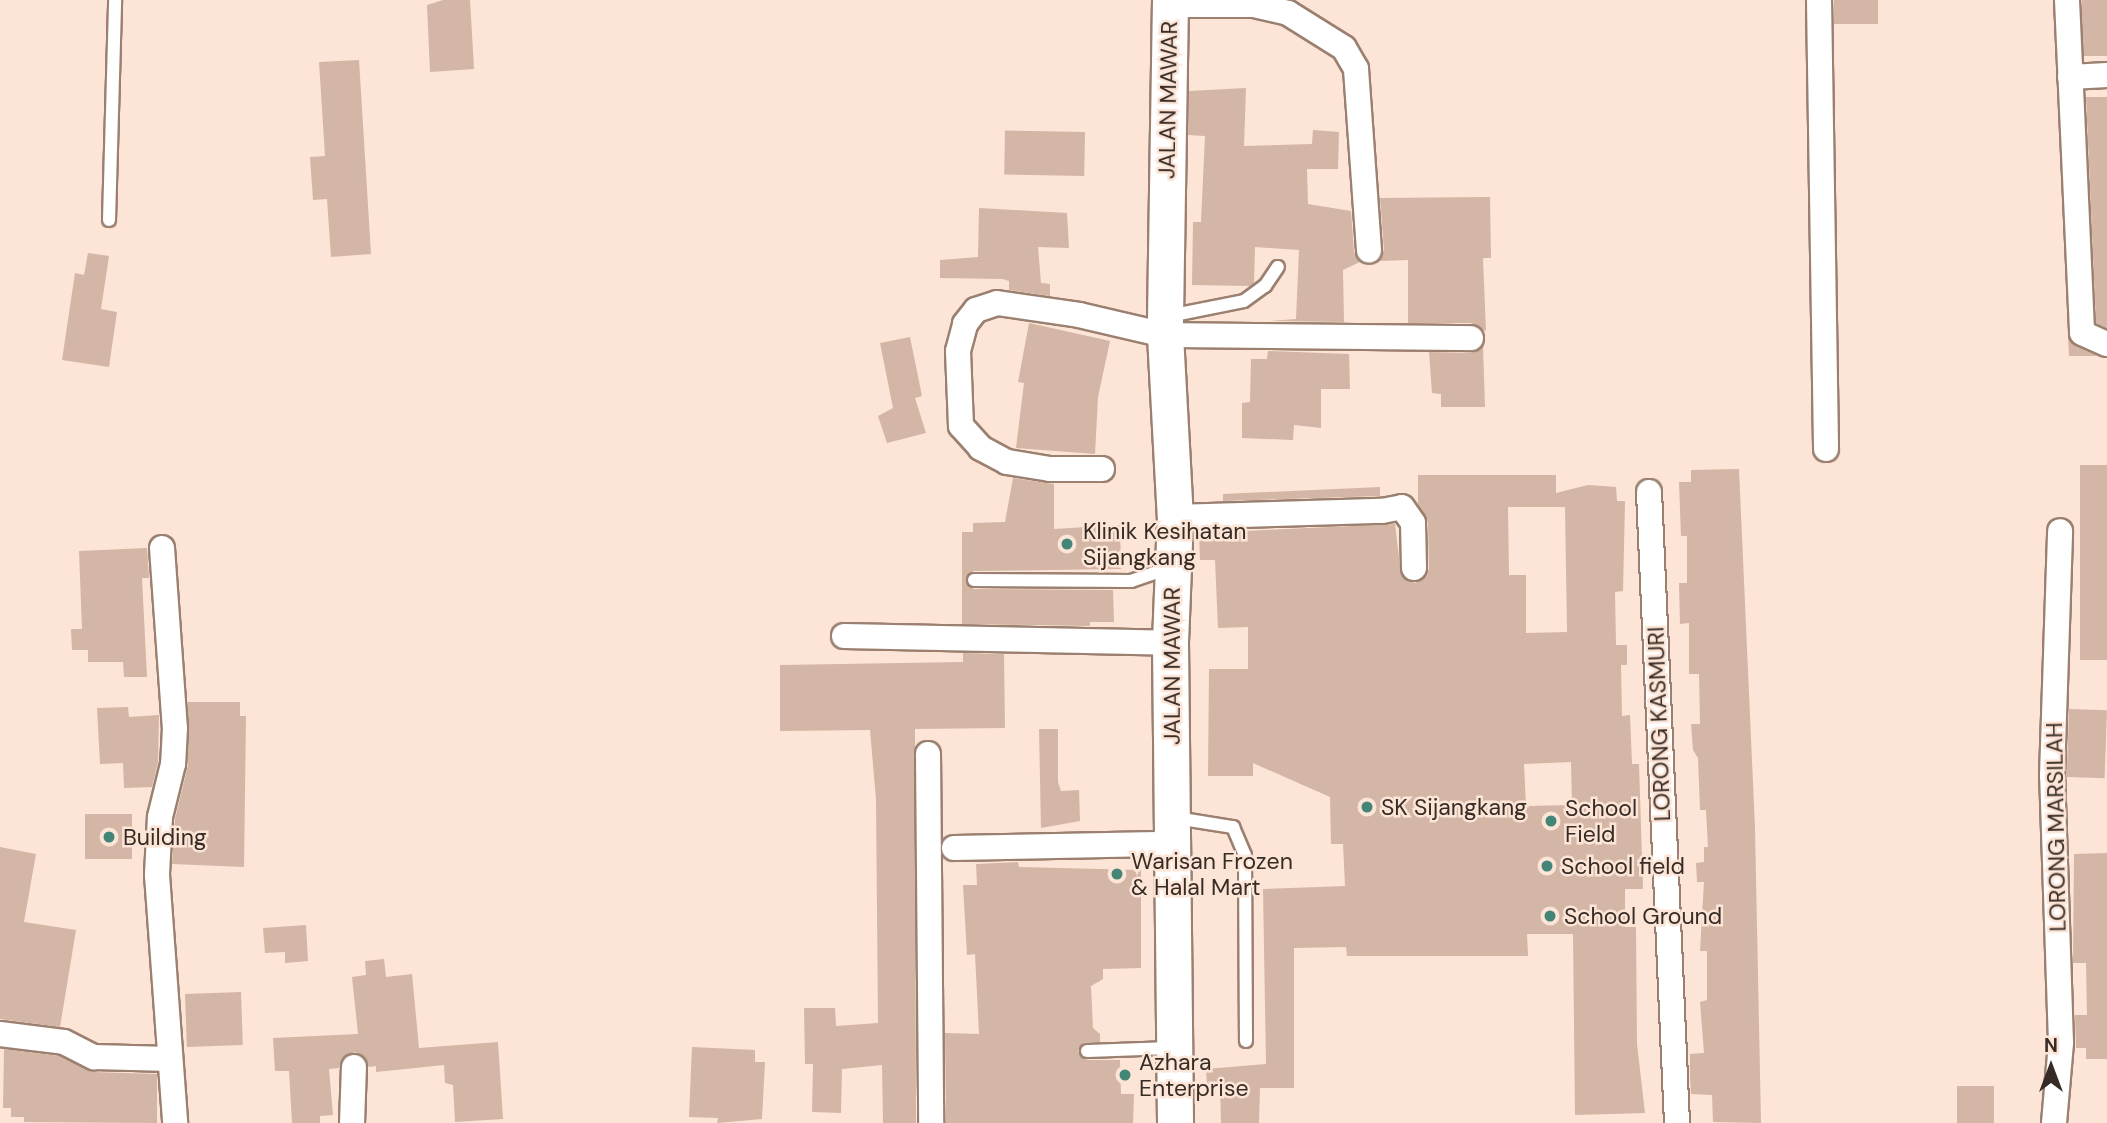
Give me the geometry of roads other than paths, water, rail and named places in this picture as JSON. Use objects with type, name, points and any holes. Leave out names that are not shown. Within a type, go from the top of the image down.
[{"type":"street","points":[[1819,0],[1826,449]]},
{"type":"street","points":[[2067,0],[2082,333],[2107,344]]},
{"type":"street","points":[[1170,3],[1254,5],[1288,13],[1316,26],[1344,48],[1356,69],[1369,251]]},
{"type":"street","name":"JALAN MAWAR","points":[[1170,3],[1165,326],[1175,517],[1170,643],[1175,1123]]},
{"type":"street","points":[[2070,77],[2107,75]]},
{"type":"street","points":[[1102,470],[1050,470],[1007,462],[981,448],[961,426],[958,351],[965,324],[976,310],[997,303],[1165,326],[1471,338]]},
{"type":"street","name":"LORONG KASMURI","points":[[1649,492],[1677,1123]]},
{"type":"street","points":[[1175,517],[1382,511],[1402,507],[1413,523],[1414,568]]},
{"type":"street","name":"LORONG MARSILAH","points":[[2054,1123],[2060,1043],[2052,776],[2060,531]]},
{"type":"street","points":[[162,548],[175,728],[173,764],[160,817],[157,875],[175,1123]]},
{"type":"street","points":[[844,636],[1170,643]]},
{"type":"street","points":[[928,754],[931,1123]]},
{"type":"street","points":[[954,848],[1171,831]]},
{"type":"street","points":[[0,1034],[64,1042],[94,1057],[170,1059]]},
{"type":"street","points":[[352,1123],[354,1067]]},
{"type":"lane","points":[[108,220],[114,0]]},
{"type":"lane","points":[[1165,326],[1244,301],[1265,286],[1278,267]]},
{"type":"lane","points":[[974,580],[1131,581],[1172,566]]},
{"type":"lane","points":[[1171,831],[1218,822],[1233,827],[1239,836],[1245,855],[1246,1041]]},
{"type":"lane","points":[[1087,1051],[1175,1048]]},
{"type":"place","name":"Klinik Kesihatan Sijangkang","points":[[1067,544]]},
{"type":"place","name":"SK Sijangkang","points":[[1367,807]]},
{"type":"place","name":"School Field","points":[[1551,821]]},
{"type":"place","name":"Building","points":[[109,837]]},
{"type":"place","name":"School field","points":[[1547,866]]},
{"type":"place","name":"Warisan Frozen & Halal Mart","points":[[1117,874]]},
{"type":"place","name":"School Ground","points":[[1550,916]]},
{"type":"place","name":"Azhara Enterprise","points":[[1125,1075]]}]
